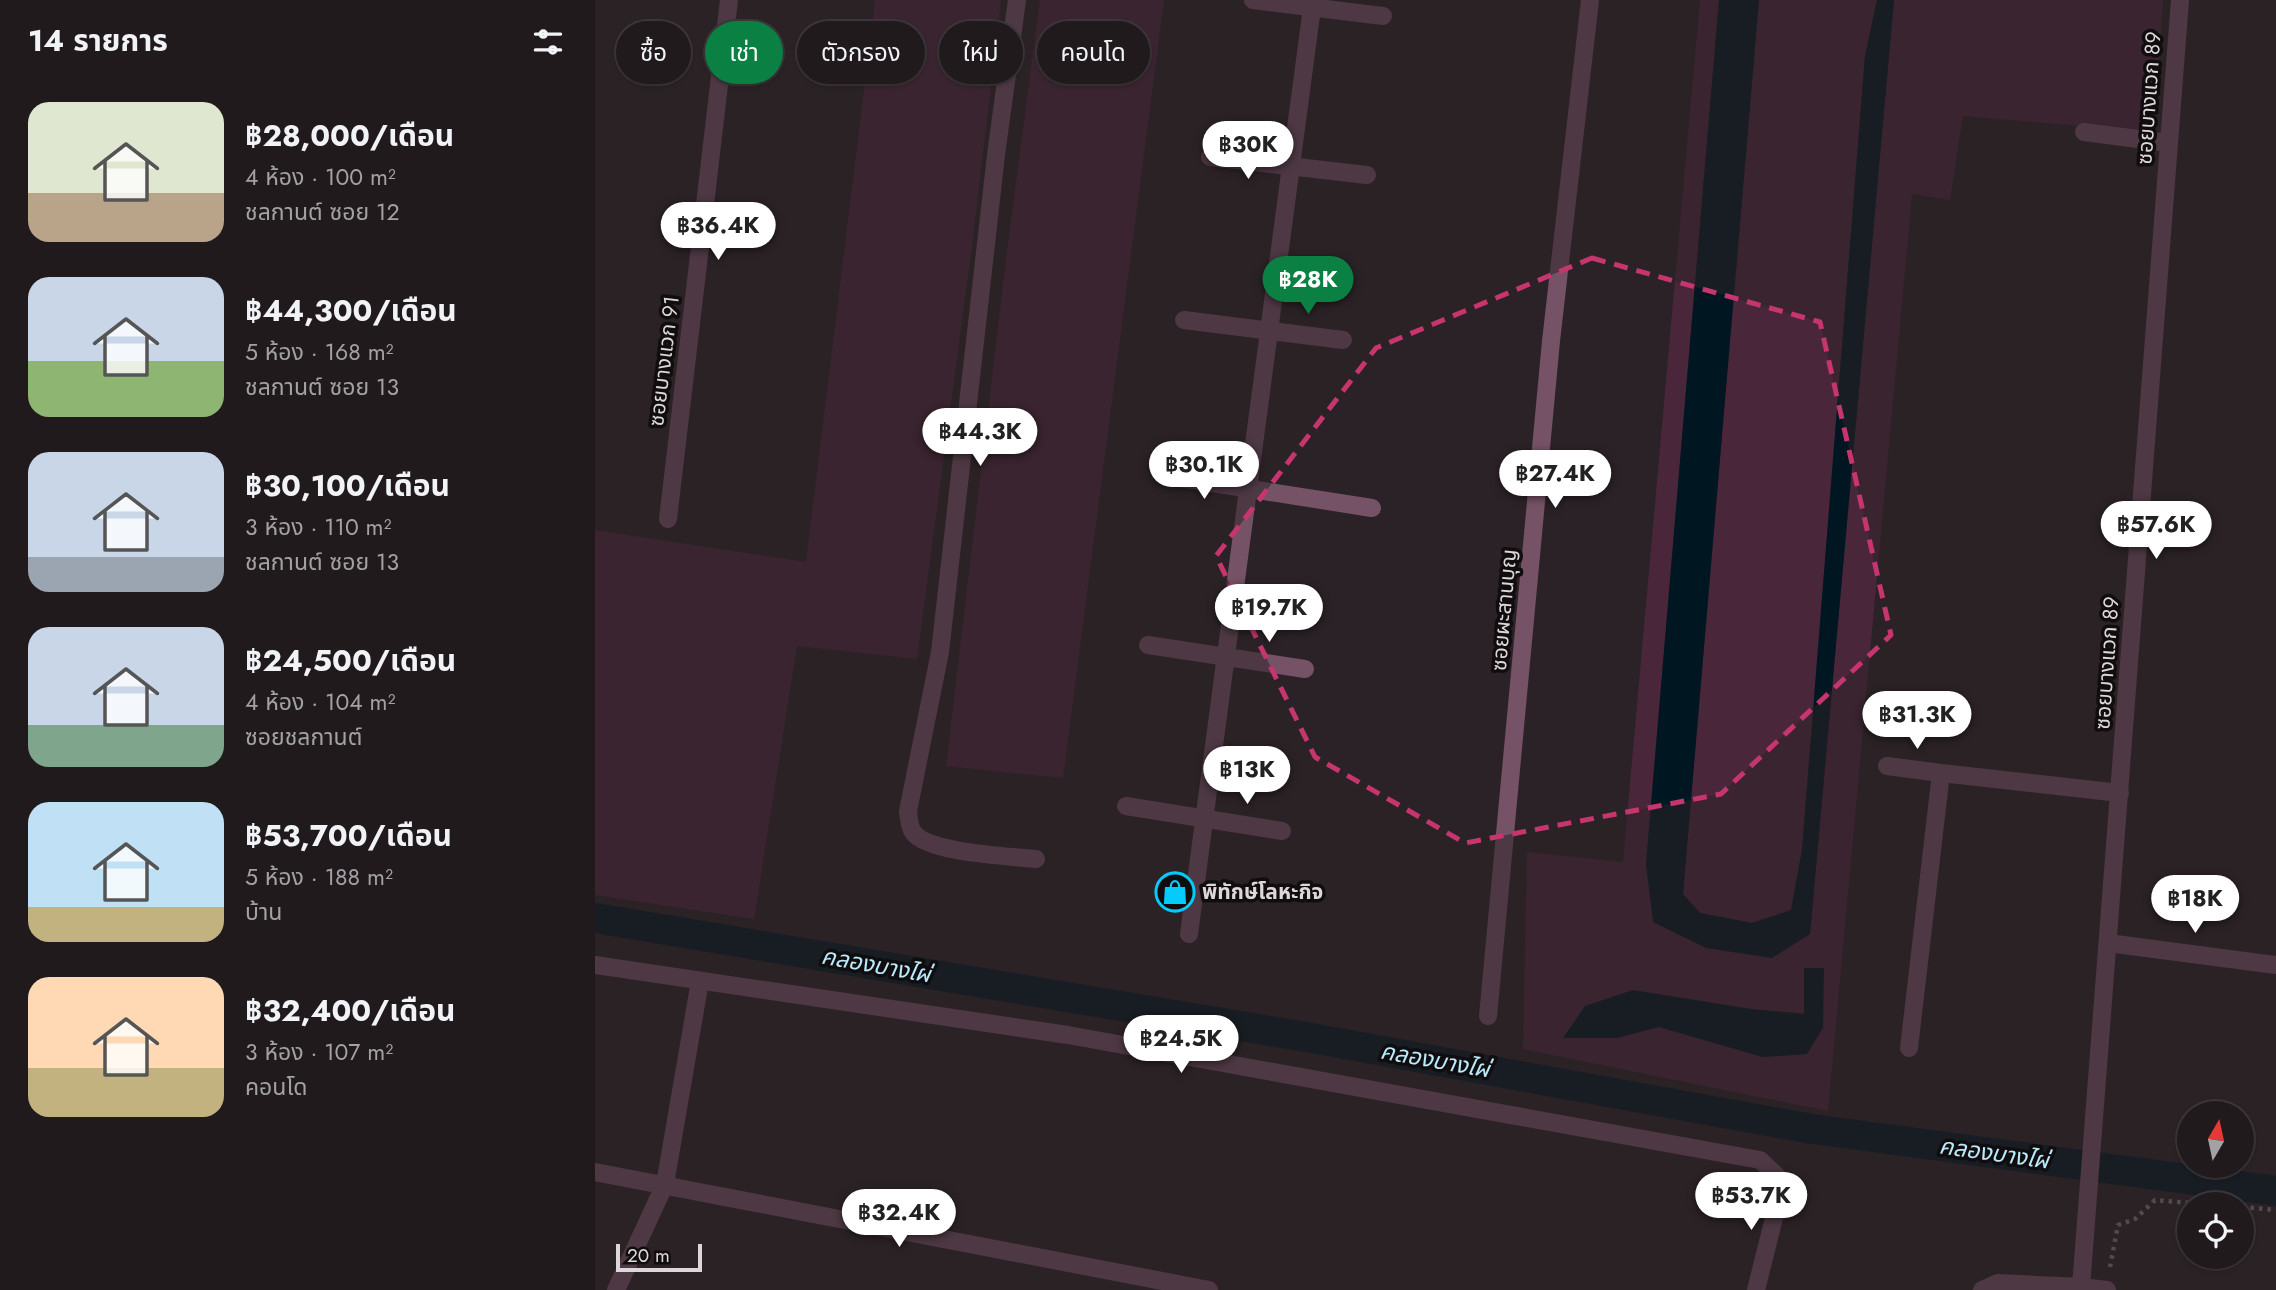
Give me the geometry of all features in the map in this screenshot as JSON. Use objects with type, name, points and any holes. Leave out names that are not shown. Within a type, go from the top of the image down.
[{"type":"street","name":"ซอยบางแวก 91","points":[[668,519],[729,0]]},
{"type":"street","points":[[1017,0],[996,155],[940,652],[908,811],[911,831],[923,842],[940,848],[1035,859]]},
{"type":"street","points":[[1253,0],[1312,4],[1383,16]]},
{"type":"street","name":"ซอยผะสานบุญ","points":[[1488,1016],[1551,341],[1590,0]]},
{"type":"street","name":"ซอยบางแวก 89","points":[[2081,1288],[2180,0]]},
{"type":"street","points":[[1189,934],[1312,4]]},
{"type":"street","points":[[2084,132],[2169,143]]},
{"type":"street","points":[[1210,157],[1367,175]]},
{"type":"street","points":[[1184,320],[1343,340]]},
{"type":"street","points":[[1168,476],[1372,508]]},
{"type":"street","points":[[1147,645],[1305,668]]},
{"type":"street","points":[[1887,766],[2120,793]]},
{"type":"street","points":[[1909,1048],[1941,773]]},
{"type":"street","points":[[1126,806],[1282,831]]},
{"type":"street","points":[[2108,943],[2276,965]]},
{"type":"street","points":[[595,965],[1068,1035],[1760,1160],[1777,1176],[1780,1194],[1756,1290]]},
{"type":"street","points":[[616,1290],[665,1184],[700,981]]},
{"type":"street","points":[[595,1172],[1209,1290]]},
{"type":"street","points":[[1982,1290],[1998,1283],[2106,1290]]},
{"type":"path","points":[[2106,1290],[2118,1225],[2135,1219],[2155,1200],[2177,1202]]},
{"type":"path","points":[[2254,1209],[2276,1210]]},
{"type":"highlighted area","points":[[1592,258],[1820,322],[1891,635],[1721,794],[1465,843],[1315,757],[1216,556],[1376,348]]},
{"type":"shaded area","points":[[875,0],[1001,0],[999,21],[939,21],[939,84],[991,84],[917,659],[797,646],[754,919],[595,895],[595,530],[806,562],[865,84],[925,84],[925,21],[872,21]]},
{"type":"shaded area","points":[[1040,0],[1164,0],[1063,778],[946,766],[1037,23],[1037,84],[1150,84],[1150,21],[1037,21]]},
{"type":"shaded area","points":[[1700,0],[1719,0],[1646,864],[1654,922],[1772,957],[1810,934],[1894,0],[2163,0],[2155,132],[1963,116],[1950,200],[1912,194],[1828,1111],[1523,1049],[1527,852],[1623,862]],"holes":[[[1804,969],[1807,1054],[1763,1057],[1659,1027],[1751,1009],[1804,1014]]]},
{"type":"shaded area","points":[[1759,0],[1877,0],[1865,56],[1802,850],[1791,911],[1752,923],[1700,913],[1683,894]]},
{"type":"water","points":[[1719,0],[1759,0],[1683,894],[1700,913],[1752,923],[1791,910],[1802,850],[1865,56],[1877,0],[1894,0],[1810,934],[1772,958],[1706,948],[1653,922],[1646,864]]},
{"type":"water","points":[[1804,968],[1824,968],[1823,1028],[1807,1054],[1763,1057],[1659,1027],[1617,1038],[1563,1038],[1585,1006],[1633,990],[1751,1009],[1804,1014]]},
{"type":"waterway","name":"คลองบางไผ่","points":[[595,918],[1306,1037],[1812,1129],[2276,1191]]},
{"type":"place","name":"พิทักษ์โลหะกิจ","points":[[1175,892]]}]
